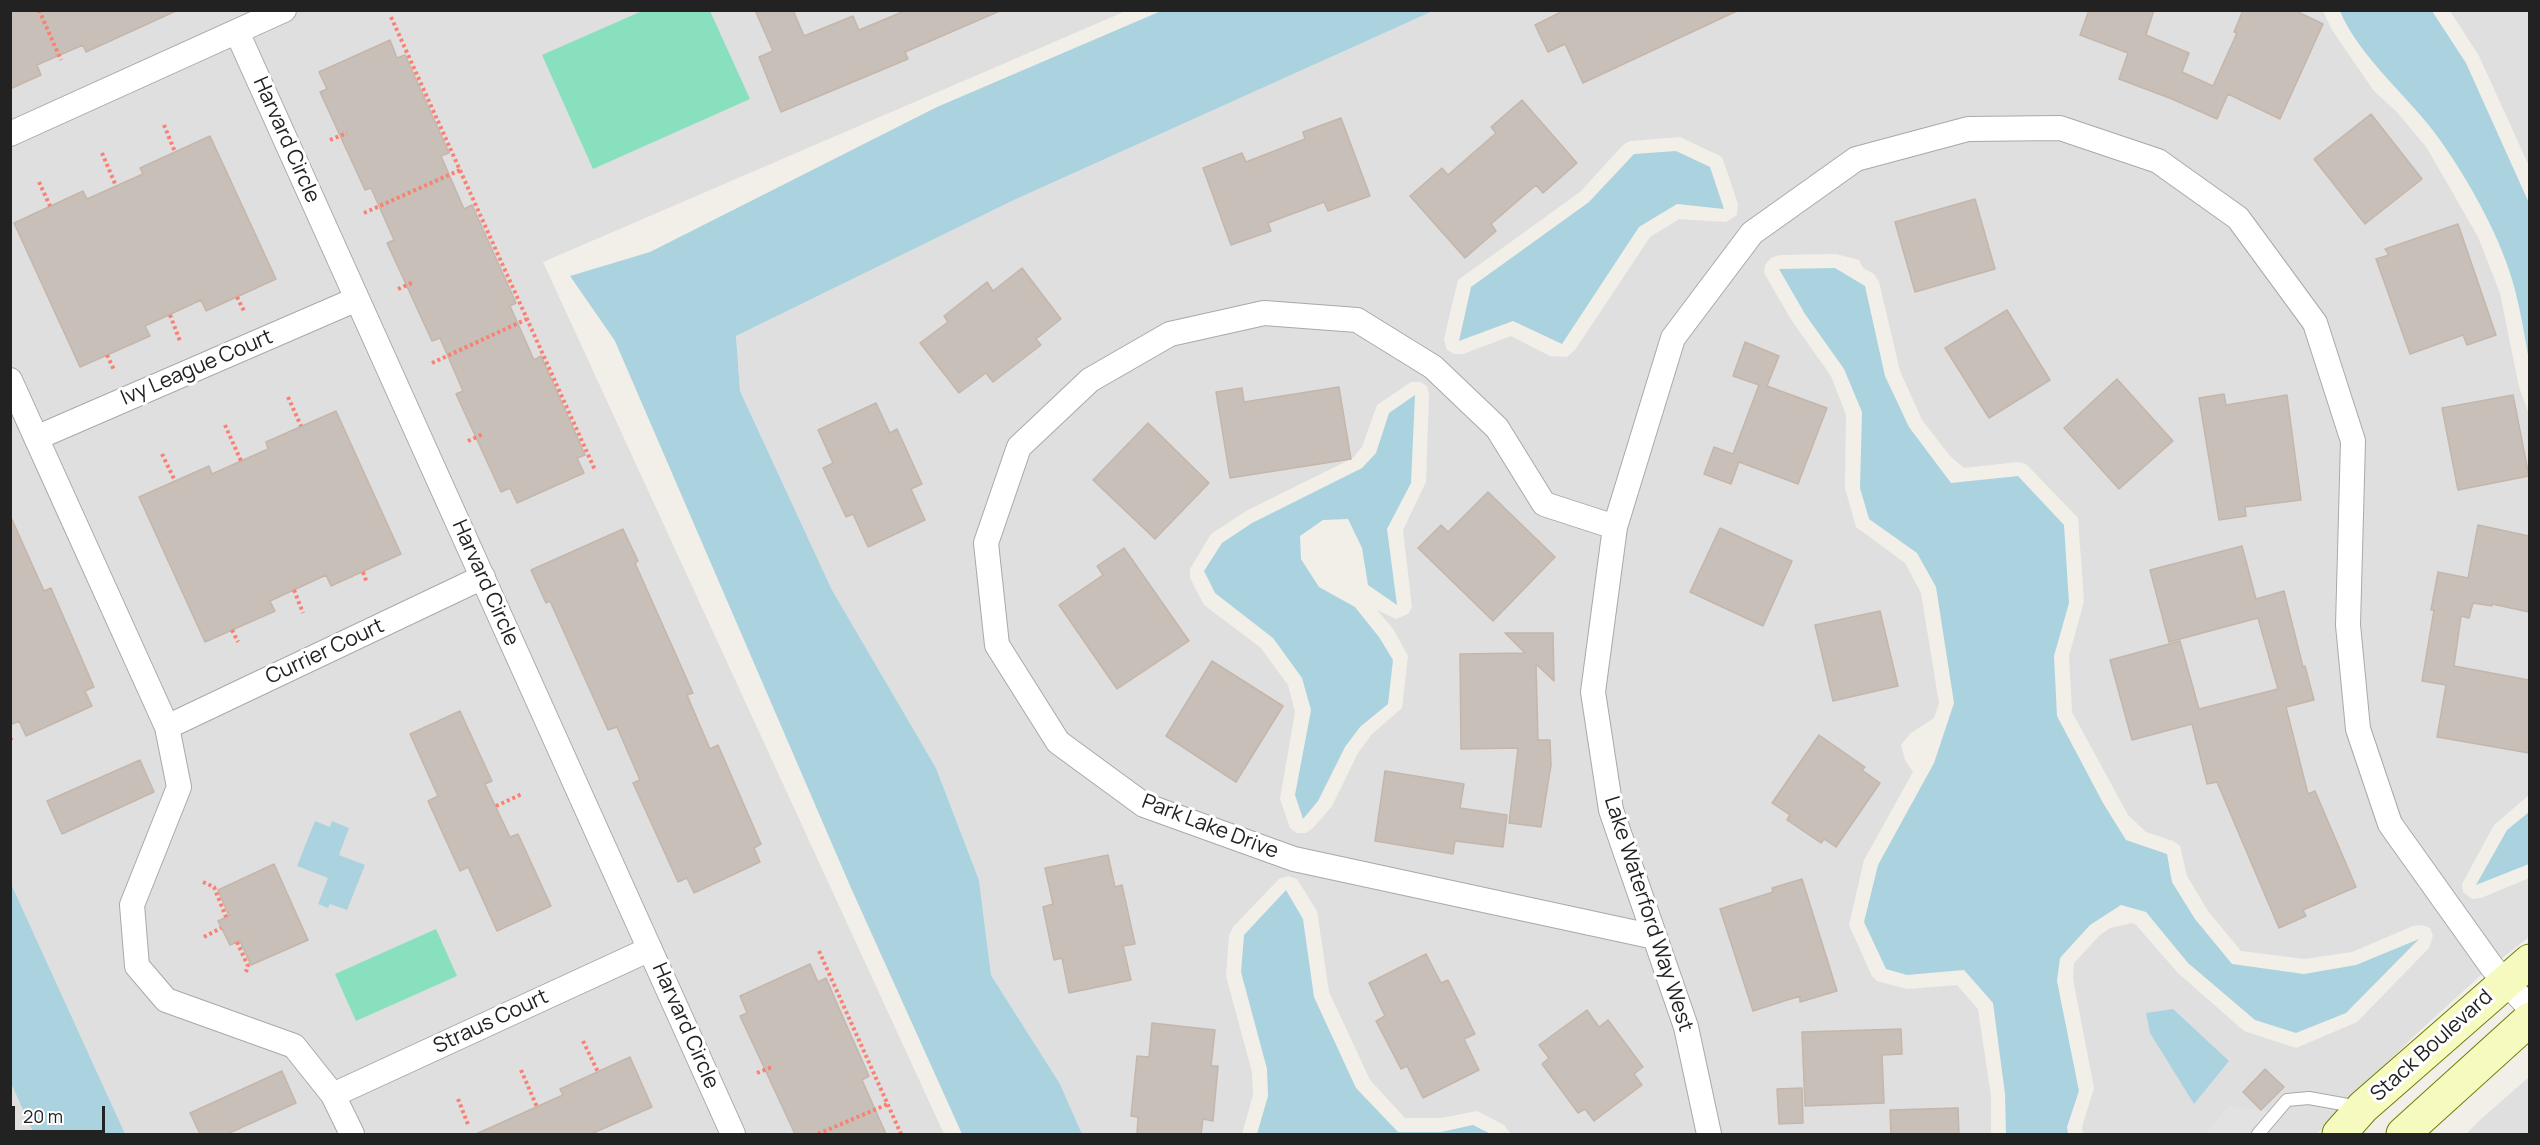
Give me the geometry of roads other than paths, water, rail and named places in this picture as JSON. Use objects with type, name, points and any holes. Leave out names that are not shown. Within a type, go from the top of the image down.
[{"type":"street","points":[[10,134],[284,10]]},
{"type":"street","name":"Harvard Circle","points":[[237,32],[733,1134]]},
{"type":"street","name":"Lake Waterford Way West","points":[[1709,1134],[1686,1027],[1611,810],[1593,692],[1615,527],[1673,338],[1752,233],[1856,159],[1968,129],[2060,128],[2158,161],[2238,218],[2315,323],[2353,441],[2348,625],[2358,729],[2390,824],[2451,913],[2504,982],[2529,1008]]},
{"type":"street","name":"Ivy League Court","points":[[36,438],[357,298]]},
{"type":"street","name":"Park Lake Drive","points":[[1615,527],[1545,504],[1497,428],[1433,367],[1357,320],[1264,313],[1170,334],[1090,380],[1019,447],[986,543],[997,645],[1058,742],[1144,805],[1294,859],[1655,937]]},
{"type":"street","points":[[10,380],[167,727],[179,787],[132,905],[136,966],[166,1000],[294,1046],[333,1095],[352,1134]]},
{"type":"street","name":"Currier Court","points":[[167,727],[483,577]]},
{"type":"street","name":"Straus Court","points":[[333,1095],[650,949]]},
{"type":"street","name":"Stack Boulevard","points":[[2339,1134],[2363,1107],[2529,961]]},
{"type":"street","points":[[2403,1134],[2529,1019]]},
{"type":"lane","points":[[2258,1134],[2287,1100],[2309,1098],[2363,1107]]},
{"type":"water","points":[[1161,11],[1433,11],[1014,200],[736,336],[740,391],[832,590],[936,768],[979,880],[991,975],[1060,1084],[1082,1134],[962,1134],[851,888],[615,341],[570,276],[650,252],[937,107]]},
{"type":"water","points":[[2340,11],[2432,11],[2466,63],[2529,203],[2529,361],[2510,271],[2484,212],[2440,140],[2373,62],[2349,29]]},
{"type":"water","points":[[1676,151],[1710,167],[1724,209],[1677,204],[1639,227],[1562,344],[1513,321],[1459,341],[1471,287],[1589,202],[1634,154]]},
{"type":"water","points":[[1835,268],[1865,286],[1885,376],[1909,427],[1951,483],[2018,476],[2064,525],[2069,603],[2054,656],[2057,716],[2103,803],[2126,840],[2167,854],[2172,882],[2195,919],[2232,964],[2304,974],[2356,965],[2419,939],[2346,1013],[2296,1033],[2255,1020],[2188,963],[2146,912],[2121,905],[2090,925],[2060,958],[2057,981],[2079,1091],[2067,1127],[2068,1134],[2006,1134],[2005,1094],[1993,1003],[1964,970],[1907,975],[1886,969],[1864,922],[1878,865],[1934,763],[1954,703],[1936,587],[1917,553],[1869,519],[1860,488],[1862,412],[1844,369],[1805,314],[1779,269]]},
{"type":"water","points":[[1415,395],[1411,483],[1387,529],[1397,605],[1368,585],[1362,548],[1348,519],[1323,520],[1300,536],[1301,559],[1319,587],[1355,607],[1379,637],[1393,660],[1388,704],[1360,727],[1345,747],[1318,801],[1303,819],[1295,795],[1311,710],[1302,678],[1273,638],[1215,593],[1204,571],[1222,543],[1252,523],[1362,468],[1376,453],[1389,413]]},
{"type":"water","points":[[2529,812],[2529,864],[2476,885],[2507,830]]},
{"type":"water","points":[[315,821],[330,827],[332,821],[349,828],[339,855],[365,865],[347,910],[330,904],[328,908],[318,904],[328,878],[297,866]]},
{"type":"water","points":[[11,884],[125,1134],[34,1134],[11,1083]]},
{"type":"water","points":[[1286,890],[1303,919],[1314,997],[1356,1088],[1398,1132],[1441,1132],[1473,1125],[1491,1134],[1257,1134],[1268,1096],[1267,1069],[1241,972],[1244,935]]},
{"type":"water","points":[[2173,1009],[2229,1061],[2194,1104],[2150,1033],[2146,1013]]}]
